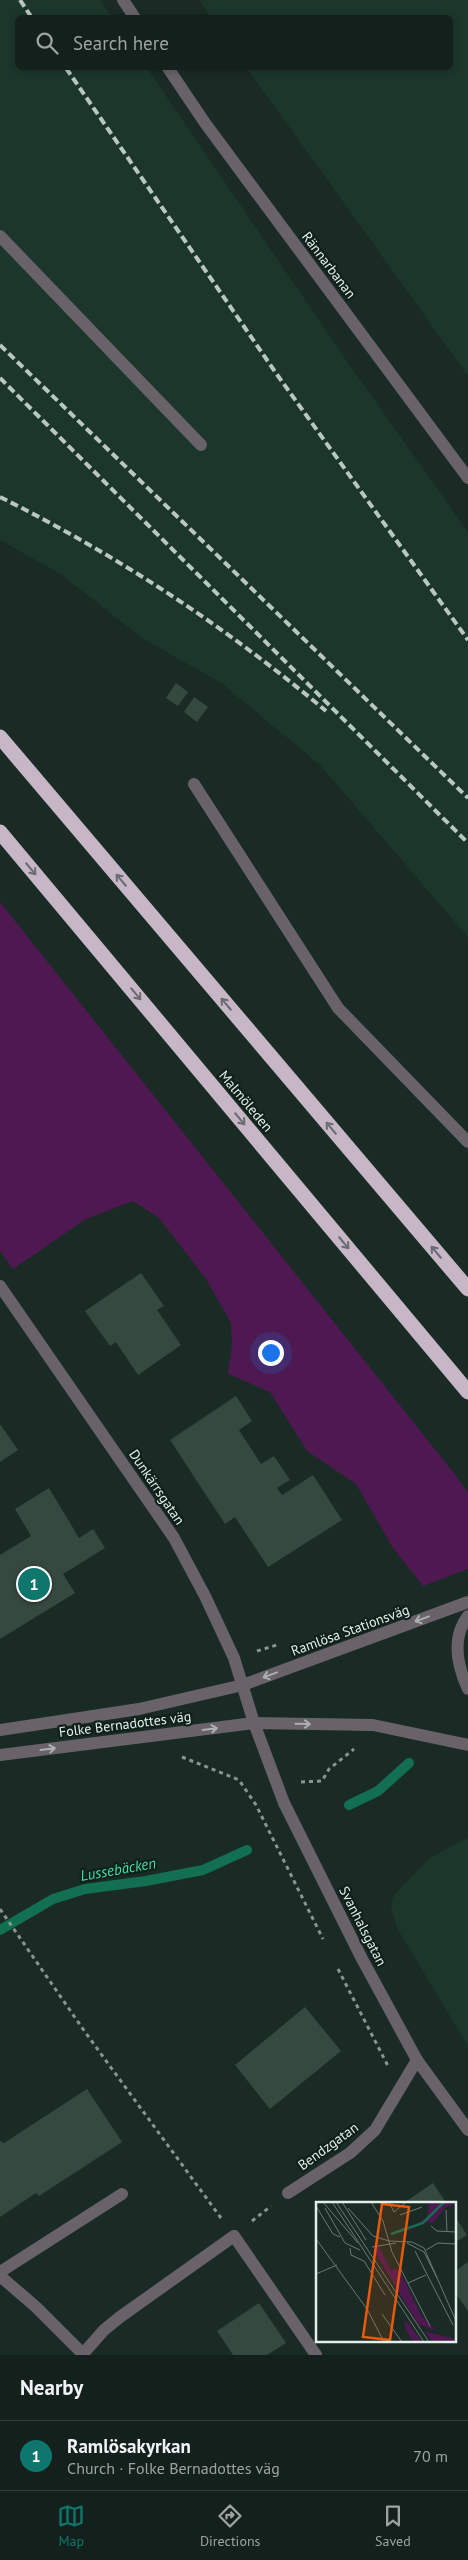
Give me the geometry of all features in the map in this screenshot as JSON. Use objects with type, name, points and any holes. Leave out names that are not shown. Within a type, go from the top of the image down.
[{"type":"highway","points":[[0,737],[468,1289]]},
{"type":"highway","name":"Malmöleden","points":[[0,832],[468,1392]]},
{"type":"street","points":[[123,0],[133,15]]},
{"type":"street","name":"Rännarbanan","points":[[169,70],[205,123],[468,478]]},
{"type":"street","points":[[0,236],[201,445]]},
{"type":"street","points":[[194,784],[338,1008],[468,1142]]},
{"type":"street","name":"Dunkärrsgatan","points":[[0,1286],[174,1538],[205,1596],[234,1658],[254,1723]]},
{"type":"street","name":"Ramlösa Stationsväg","points":[[243,1685],[468,1602]]},
{"type":"street","points":[[468,1616],[459,1631],[457,1650],[462,1675],[468,1689]]},
{"type":"street","name":"Folke Bernadottes väg","points":[[0,1730],[139,1710],[243,1685]]},
{"type":"street","points":[[254,1723],[373,1725],[468,1745]]},
{"type":"street","name":"Folke Bernadottes väg","points":[[0,1755],[254,1723]]},
{"type":"street","name":"Svanhalsgatan","points":[[254,1723],[284,1803],[361,1957],[417,2060],[468,2130]]},
{"type":"street","name":"Bendzgatan","points":[[288,2193],[350,2152],[375,2130],[400,2085],[417,2060]]},
{"type":"street","points":[[122,2194],[0,2274],[83,2354],[104,2330],[120,2317],[234,2236],[316,2355]]},
{"type":"path","points":[[176,1755],[239,1780],[276,1784],[322,1781],[329,1769],[351,1750],[359,1748]]},
{"type":"path","points":[[239,1780],[256,1806],[326,1945]]},
{"type":"path","points":[[1,1911],[85,2032],[234,2236],[288,2193]]},
{"type":"path","points":[[335,1962],[380,2054],[400,2085]]},
{"type":"shaded area","points":[[0,0],[100,0],[111,15],[15,15],[15,70],[148,70],[346,360],[468,532],[468,937],[319,764],[221,683],[142,638],[62,575],[0,540]]},
{"type":"shaded area","points":[[199,0],[468,0],[468,376],[248,70],[453,70],[453,15],[210,15]]},
{"type":"shaded area","points":[[0,902],[457,1477],[468,1493],[468,1569],[423,1586],[393,1548],[356,1484],[307,1451],[270,1392],[228,1374],[232,1345],[231,1323],[206,1279],[159,1218],[133,1201],[86,1219],[13,1269],[0,1251]]},
{"type":"shaded area","points":[[468,1837],[468,2046],[397,1928],[391,1906],[394,1895],[430,1858]]},
{"type":"building","points":[[176,683],[188,692],[178,706],[166,698]]},
{"type":"building","points":[[194,697],[208,707],[197,722],[184,712]]},
{"type":"building","points":[[141,1273],[164,1306],[157,1310],[181,1345],[138,1375],[116,1342],[110,1346],[85,1311]]},
{"type":"building","points":[[236,1396],[252,1421],[239,1430],[261,1464],[274,1456],[290,1480],[277,1488],[282,1495],[313,1475],[342,1520],[268,1567],[235,1517],[225,1524],[170,1440]]},
{"type":"building","points":[[0,1424],[18,1450],[0,1462]]},
{"type":"building","points":[[49,1488],[79,1538],[93,1529],[105,1548],[63,1574],[75,1593],[0,1639],[0,1555],[31,1536],[15,1509]]},
{"type":"building","points":[[305,2007],[341,2051],[270,2109],[235,2065]]},
{"type":"building","points":[[87,2089],[122,2142],[39,2196],[36,2193],[0,2217],[0,2141],[4,2143]]},
{"type":"building","points":[[433,2183],[446,2202],[405,2202]]},
{"type":"building","points":[[456,2218],[467,2235],[456,2242]]},
{"type":"building","points":[[468,2262],[468,2311],[456,2294],[456,2271]]},
{"type":"building","points":[[259,2303],[286,2343],[267,2355],[233,2355],[217,2331]]},
{"type":"waterway","name":"Lussebäcken","points":[[349,1805],[378,1791],[409,1763]]},
{"type":"waterway","name":"Lussebäcken","points":[[0,1930],[53,1899],[85,1889],[146,1881],[203,1870],[247,1850]]},
{"type":"railway","points":[[20,0],[30,15]]},
{"type":"railway","points":[[67,70],[278,376],[468,640]]},
{"type":"railway","points":[[0,345],[468,798]]},
{"type":"railway","points":[[0,378],[468,843]]},
{"type":"railway","points":[[0,497],[86,543],[169,594],[249,650],[326,711]]},
{"type":"place","name":"Ramlösakyrkan","points":[[34,1584]]}]
